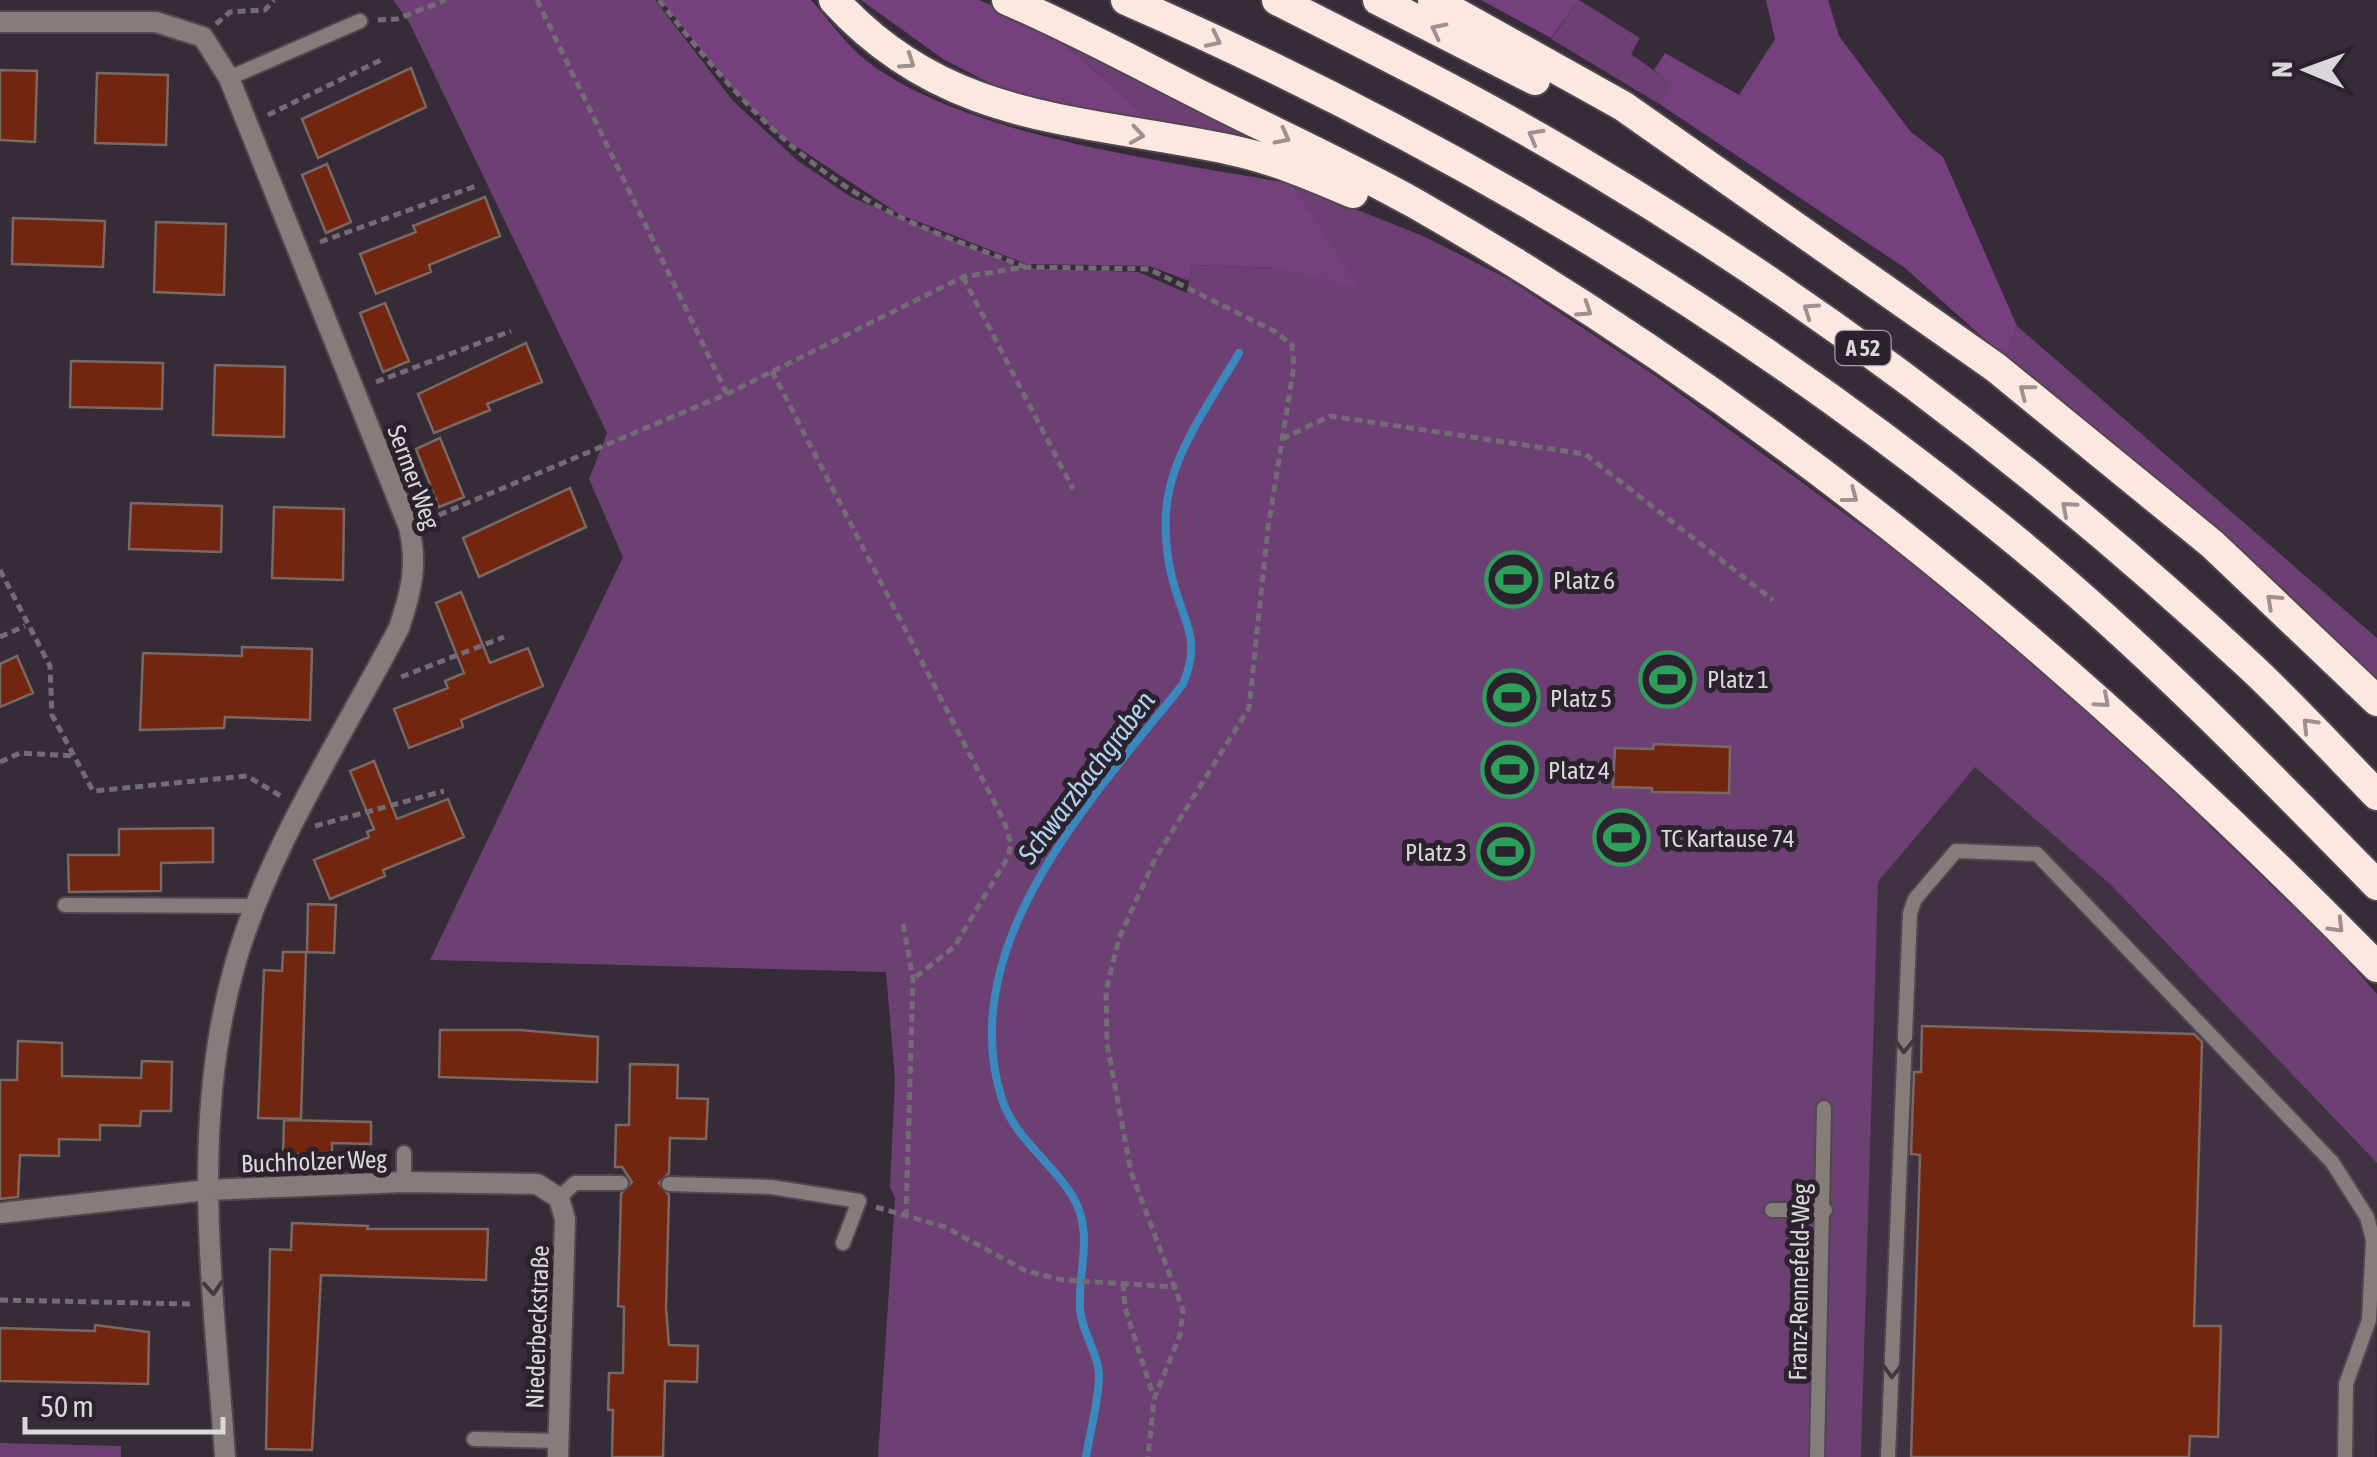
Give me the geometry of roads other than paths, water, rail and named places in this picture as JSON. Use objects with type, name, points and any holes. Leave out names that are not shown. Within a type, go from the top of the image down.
[{"type":"highway","points":[[834,0],[896,54],[988,104],[1041,119],[1257,156],[1322,179],[1503,257]]},
{"type":"highway","points":[[1006,0],[1412,202],[1503,257],[1796,454],[2025,633],[2240,827],[2377,967]]},
{"type":"highway","name":"A 52","points":[[1126,0],[1374,117],[1554,218],[1797,378],[2008,536],[2208,711],[2377,885]]},
{"type":"highway","name":"A 52","points":[[1277,0],[1400,61],[1588,166],[1838,329],[2052,494],[2252,667],[2377,795]]},
{"type":"highway","points":[[1378,0],[1728,181]]},
{"type":"highway","points":[[1433,0],[1623,106],[1858,267],[2108,456],[2212,544],[2377,701]]},
{"type":"street","name":"Sermer Weg","points":[[0,22],[156,22],[203,36],[228,78],[248,125],[409,527],[414,583],[399,628],[256,906],[235,965],[216,1048],[206,1190]]},
{"type":"street","name":"Buchholzer Weg","points":[[0,1213],[206,1190],[404,1182],[538,1184],[559,1198]]},
{"type":"street","points":[[206,1190],[225,1457]]},
{"type":"street","name":"Niederbeckstraße","points":[[558,1449],[551,1342],[564,1219],[559,1198]]},
{"type":"lane","points":[[228,78],[360,21]]},
{"type":"lane","points":[[1888,1457],[1908,949],[1915,899],[1956,851],[2037,854],[2332,1162],[2367,1217],[2373,1240],[2370,1320],[2346,1384],[2346,1457]]},
{"type":"lane","points":[[65,905],[256,906]]},
{"type":"lane","name":"Franz-Rennefeld-Weg","points":[[1817,1457],[1825,1210],[1824,1108]]},
{"type":"lane","points":[[404,1153],[404,1182]]},
{"type":"lane","points":[[559,1198],[575,1183],[621,1183]]},
{"type":"lane","points":[[669,1184],[771,1187],[859,1201],[843,1243]]},
{"type":"lane","points":[[1772,1210],[1825,1210]]},
{"type":"lane","points":[[474,1440],[558,1449]]},
{"type":"waterway","name":"Schwarzbachgraben","points":[[1086,1457],[1099,1374],[1080,1308],[1083,1224],[1073,1197],[1015,1126],[1002,1099],[992,1041],[997,984],[1014,929],[1041,875],[1111,773],[1183,684],[1191,643],[1168,556],[1169,492],[1193,430],[1239,353]]},
{"type":"place","name":"Platz 6","points":[[1514,580]]},
{"type":"place","name":"Platz 1","points":[[1668,679]]},
{"type":"place","name":"Platz 5","points":[[1511,698]]},
{"type":"place","name":"Platz 4","points":[[1509,770]]},
{"type":"place","name":"TC Kartause 74","points":[[1622,838]]},
{"type":"place","name":"Platz 3","points":[[1506,852]]}]
